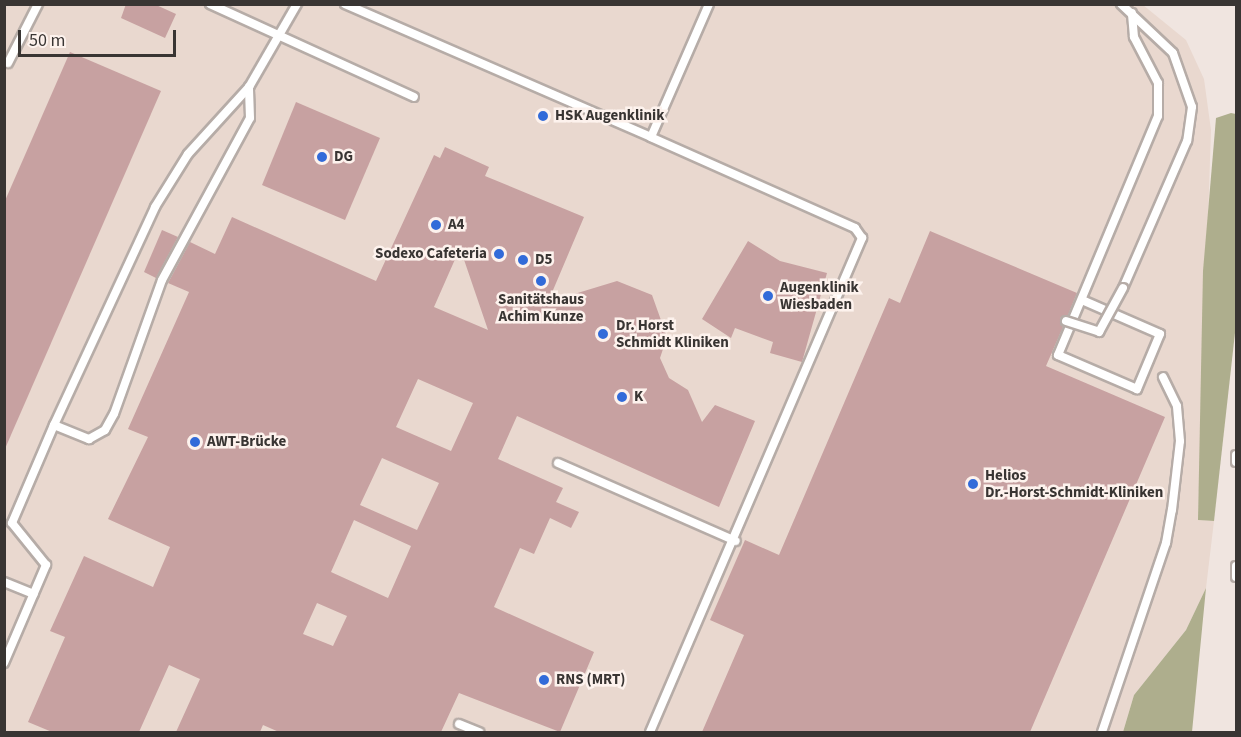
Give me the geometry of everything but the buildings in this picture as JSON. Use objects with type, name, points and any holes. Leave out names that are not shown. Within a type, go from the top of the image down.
[{"type":"lane","points":[[8,63],[38,4]]},
{"type":"lane","points":[[210,4],[414,97]]},
{"type":"lane","points":[[4,663],[46,565],[12,523],[54,425],[160,198],[188,154],[249,87],[297,4]]},
{"type":"lane","points":[[345,4],[855,228],[862,238],[736,541],[650,732]]},
{"type":"lane","points":[[651,137],[709,4]]},
{"type":"lane","points":[[1066,321],[1099,332],[1123,288],[1187,141],[1192,107],[1173,53],[1121,4]]},
{"type":"lane","points":[[1082,300],[1160,334],[1137,389],[1058,355],[1158,116],[1158,83],[1134,37],[1132,13]]},
{"type":"lane","points":[[54,425],[88,439],[98,436],[110,422],[162,280],[247,127],[249,87]]},
{"type":"lane","points":[[1102,732],[1166,543],[1172,510],[1180,441],[1177,406],[1163,377]]},
{"type":"lane","points":[[1236,455],[1236,462]]},
{"type":"lane","points":[[558,463],[736,541]]},
{"type":"lane","points":[[1236,566],[1236,578]]},
{"type":"lane","points":[[4,582],[34,594]]},
{"type":"lane","points":[[459,724],[479,732]]},
{"type":"shaded area","name":"Dr. Horst Schmidt Kliniken","points":[[4,5],[1143,5],[1186,40],[1204,79],[1211,130],[1198,520],[1214,521],[1206,588],[1186,630],[1134,695],[1123,732],[5,732]]},
{"type":"green space","points":[[1231,113],[1236,114],[1236,324],[1214,521],[1198,520],[1203,271],[1216,118]]},
{"type":"green space","points":[[1206,588],[1192,732],[1123,732],[1134,695],[1186,630]]},
{"type":"place","name":"HSK Augenklinik","points":[[543,116]]},
{"type":"place","name":"DG","points":[[322,157]]},
{"type":"place","name":"A4","points":[[436,225]]},
{"type":"place","name":"Sodexo Cafeteria","points":[[499,254]]},
{"type":"place","name":"D5","points":[[523,260]]},
{"type":"place","name":"Sanitätshaus Achim Kunze","points":[[541,281]]},
{"type":"place","name":"Augenklinik Wiesbaden","points":[[768,296]]},
{"type":"place","name":"Dr. Horst Schmidt Kliniken","points":[[603,334]]},
{"type":"place","name":"K","points":[[622,397]]},
{"type":"place","name":"AWT-Brücke","points":[[195,442]]},
{"type":"place","name":"Helios Dr.-Horst-Schmidt-Kliniken","points":[[973,484]]},
{"type":"place","name":"RNS (MRT)","points":[[544,680]]}]
